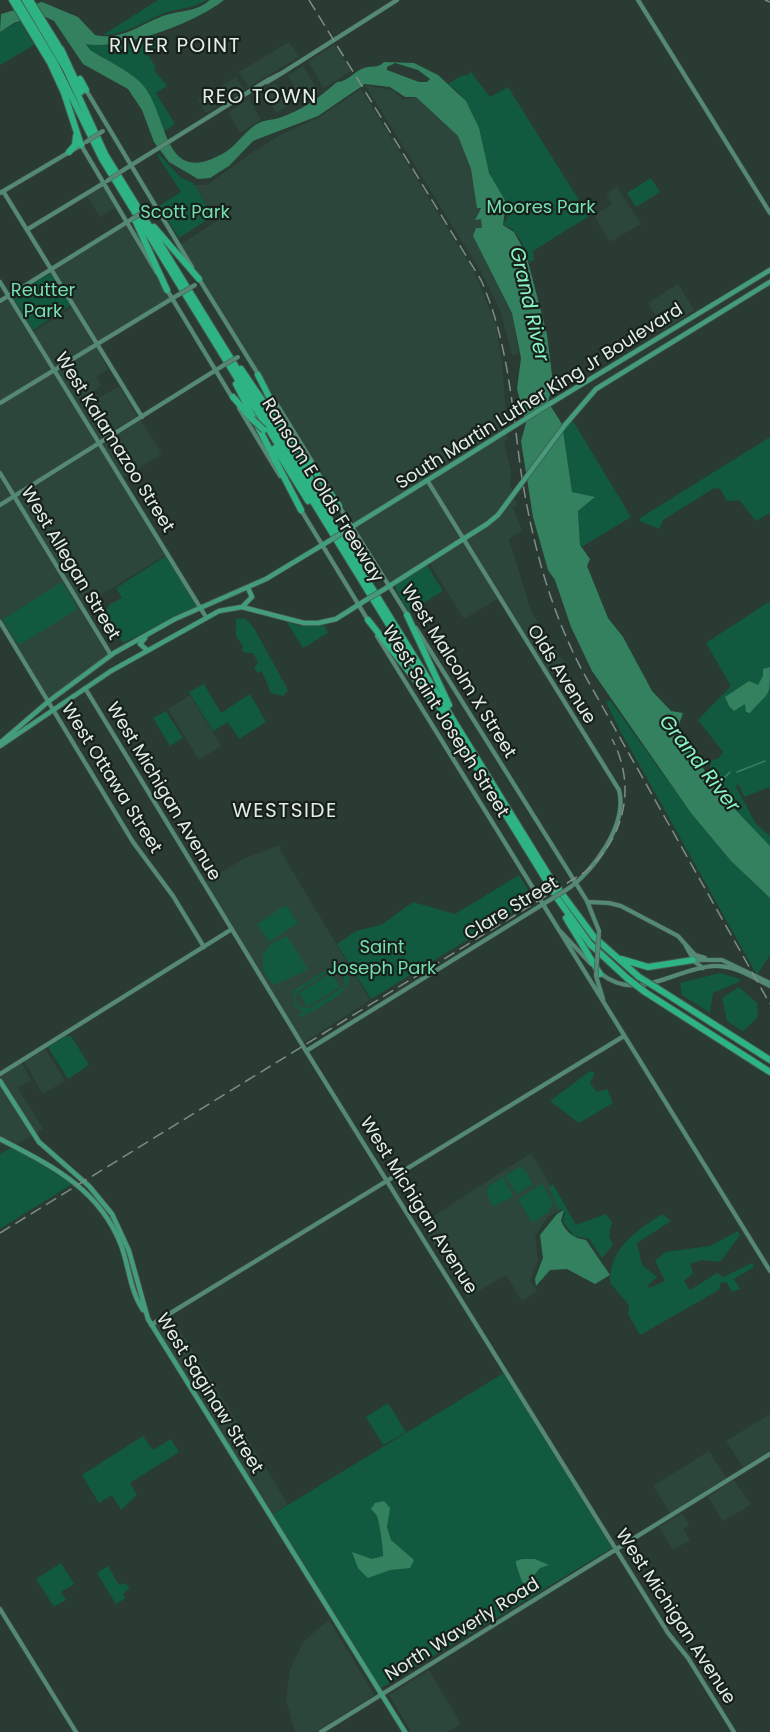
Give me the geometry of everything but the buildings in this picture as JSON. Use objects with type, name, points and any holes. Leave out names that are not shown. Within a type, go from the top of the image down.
[{"type":"highway","points":[[12,0],[77,82],[103,155],[144,236],[167,290]]},
{"type":"highway","points":[[17,0],[54,53],[86,90]]},
{"type":"highway","points":[[25,0],[54,53]]},
{"type":"highway","points":[[30,0],[54,53],[72,118],[77,139],[69,152]]},
{"type":"highway","name":"Ransom E Olds Freeway","points":[[54,53],[88,130],[201,320],[529,852],[586,939],[645,992],[770,1072]]},
{"type":"highway","points":[[72,118],[82,145]]},
{"type":"highway","name":"Ransom E Olds Freeway","points":[[103,155],[556,888],[583,923]]},
{"type":"highway","points":[[124,186],[154,228],[198,282]]},
{"type":"highway","points":[[202,312],[291,442],[304,455],[339,506]]},
{"type":"highway","points":[[201,320],[301,510]]},
{"type":"highway","points":[[258,375],[348,550]]},
{"type":"highway","points":[[232,397],[264,430],[368,591]]},
{"type":"highway","points":[[407,615],[439,687],[482,766]]},
{"type":"highway","points":[[368,621],[431,700],[469,755]]},
{"type":"highway","points":[[529,852],[598,975]]},
{"type":"highway","points":[[583,923],[612,952],[630,963],[654,967],[693,960]]},
{"type":"highway","points":[[583,923],[613,955],[639,977],[770,1060]]},
{"type":"main road","name":"South Martin Luther King Jr Boulevard","points":[[175,619],[248,588],[329,541],[551,403],[770,272]]},
{"type":"main road","points":[[752,293],[748,291],[748,287],[770,272]]},
{"type":"main road","name":"South Martin Luther King Jr Boulevard","points":[[242,608],[314,623],[336,619],[359,605],[488,524],[498,515],[565,425],[596,389],[770,282]]},
{"type":"main road","points":[[715,316],[719,310],[740,297],[742,294],[738,290]]},
{"type":"main road","points":[[677,339],[674,338],[674,333],[689,320]]},
{"type":"main road","points":[[656,352],[667,342],[664,335]]},
{"type":"main road","points":[[626,370],[622,365],[635,353]]},
{"type":"main road","points":[[596,389],[610,377],[606,370]]},
{"type":"main road","points":[[0,744],[147,650],[206,617],[225,609],[242,608],[252,597],[248,588]]},
{"type":"main road","points":[[0,744],[49,701],[111,655],[175,619]]},
{"type":"main road","points":[[147,650],[141,647],[141,640],[175,619]]},
{"type":"main road","name":"West Allegan Street","points":[[111,655],[118,667]]},
{"type":"main road","points":[[85,688],[81,679],[104,660]]},
{"type":"main road","points":[[23,731],[40,717],[36,712]]},
{"type":"main road","name":"West Saginaw Street","points":[[0,1081],[39,1142],[89,1186],[116,1220],[129,1251],[144,1312],[405,1732]]},
{"type":"main road","points":[[0,1139],[67,1175],[99,1206],[120,1243],[135,1295],[144,1312]]},
{"type":"street","points":[[28,229],[397,0]]},
{"type":"street","points":[[638,0],[770,213]]},
{"type":"street","name":"West Malcolm X Street","points":[[86,90],[198,282],[339,506],[349,528],[389,586],[592,909],[599,931],[598,975]]},
{"type":"street","points":[[111,134],[103,132],[2,192],[28,229],[142,417]]},
{"type":"street","name":"West Saint Joseph Street","points":[[82,145],[126,223],[368,621],[770,1271]]},
{"type":"street","points":[[0,300],[154,206]]},
{"type":"street","name":"West Kalamazoo Street","points":[[0,282],[206,617]]},
{"type":"street","points":[[0,403],[198,282]]},
{"type":"street","points":[[0,505],[217,371],[238,357],[242,349]]},
{"type":"street","name":"West Allegan Street","points":[[0,473],[111,655]]},
{"type":"street","name":"Olds Avenue","points":[[427,480],[619,790],[620,802],[610,835],[594,867],[577,884]]},
{"type":"street","name":"West Ottawa Street","points":[[0,622],[133,842],[172,894],[204,947]]},
{"type":"street","name":"West Michigan Avenue","points":[[85,688],[306,1051],[668,1633],[688,1658],[734,1732]]},
{"type":"street","name":"Clare Street","points":[[306,1051],[577,884]]},
{"type":"street","points":[[587,901],[591,904],[605,902],[621,906],[676,936],[695,955],[734,964],[770,985]]},
{"type":"street","points":[[592,909],[605,902]]},
{"type":"street","points":[[0,1074],[232,929]]},
{"type":"street","points":[[558,930],[598,975],[616,983],[635,986],[703,968],[728,967],[770,985]]},
{"type":"street","points":[[685,943],[693,960],[703,968]]},
{"type":"street","points":[[693,960],[705,958]]},
{"type":"street","points":[[598,975],[609,1011]]},
{"type":"street","points":[[152,1326],[624,1036]]},
{"type":"street","name":"North Waverly Road","points":[[321,1732],[770,1454]]},
{"type":"street","points":[[0,1610],[76,1732]]},
{"type":"shaded area","points":[[289,42],[299,57],[249,87],[239,72]]},
{"type":"shaded area","points":[[335,44],[351,71],[324,88],[308,62]]},
{"type":"shaded area","points":[[303,66],[319,92],[303,102],[288,76]]},
{"type":"shaded area","points":[[236,77],[244,90],[206,113],[198,100]]},
{"type":"shaded area","points":[[275,83],[289,105],[276,113],[263,91]]},
{"type":"shaded area","points":[[366,86],[393,90],[403,100],[416,97],[458,136],[471,169],[477,207],[481,207],[475,219],[481,219],[482,228],[473,236],[512,313],[519,354],[512,355],[500,310],[482,274]]},
{"type":"shaded area","points":[[361,89],[474,271],[496,325],[502,363],[508,440],[504,441],[511,471],[510,484],[517,505],[513,507],[522,531],[509,539],[531,611],[564,663],[548,673],[501,597],[464,619],[427,559],[390,582],[181,247],[181,244],[217,221],[194,185],[207,185],[253,152],[282,134],[318,118]]},
{"type":"shaded area","points":[[249,99],[261,120],[240,133],[228,112]]},
{"type":"shaded area","points":[[102,185],[116,207],[100,217],[86,195]]},
{"type":"shaded area","points":[[617,187],[641,224],[610,242],[594,215],[612,204],[606,194]]},
{"type":"shaded area","points":[[126,223],[173,298],[97,343],[82,320],[108,369],[96,377],[102,386],[79,400],[84,407],[119,386],[137,416],[103,437],[105,442],[140,419],[162,454],[122,478],[167,554],[82,607],[111,655],[49,701],[0,622],[0,406],[34,383],[0,403],[0,300],[9,295],[32,333],[74,306],[51,269]]},
{"type":"shaded area","points":[[678,284],[694,310],[664,330],[648,303]]},
{"type":"shaded area","points":[[190,695],[221,746],[199,760],[168,709]]},
{"type":"shaded area","points":[[280,845],[281,852],[370,1000],[303,1043],[206,882],[243,859]]},
{"type":"shaded area","points":[[45,1049],[65,1081],[43,1094],[24,1062]]},
{"type":"shaded area","points":[[21,1061],[31,1080],[18,1088],[43,1129],[14,1146],[0,1139],[0,1074]]},
{"type":"shaded area","points":[[531,1153],[564,1208],[548,1217],[535,1236],[538,1260],[530,1281],[537,1291],[522,1301],[506,1275],[467,1298],[421,1224]]},
{"type":"shaded area","points":[[170,1314],[288,1504],[273,1514],[151,1326]]},
{"type":"shaded area","points":[[770,1414],[770,1451],[743,1467],[726,1441]]},
{"type":"shaded area","points":[[709,1451],[726,1478],[670,1513],[653,1486]]},
{"type":"shaded area","points":[[734,1480],[751,1505],[723,1521],[708,1497]]},
{"type":"shaded area","points":[[682,1513],[689,1525],[683,1529],[690,1540],[673,1550],[659,1527]]},
{"type":"shaded area","points":[[329,1620],[374,1695],[316,1732],[295,1732],[286,1700],[290,1669],[304,1641]]},
{"type":"shaded area","points":[[429,1670],[461,1724],[447,1732],[411,1732],[389,1695]]},
{"type":"green space","points":[[158,0],[207,0],[162,14],[127,30],[103,35]]},
{"type":"green space","points":[[20,21],[34,45],[0,65],[0,32]]},
{"type":"green space","points":[[155,35],[161,45],[145,55],[149,56],[156,68],[154,70],[167,86],[156,93],[175,124],[163,132],[144,90],[128,74],[90,50],[86,43],[113,46]]},
{"type":"green space","name":"Moores Park","points":[[470,71],[490,97],[508,87],[589,216],[533,251],[534,260],[529,262],[517,234],[503,224],[507,219],[505,206],[489,171],[471,112],[458,92],[448,84],[461,76],[469,75]]},
{"type":"green space","name":"Scott Park","points":[[159,154],[180,177],[193,183],[213,216],[179,238],[159,206],[181,192],[157,155]]},
{"type":"green space","points":[[651,178],[660,192],[636,207],[627,193]]},
{"type":"green space","name":"Reutter Park","points":[[50,273],[71,305],[33,330],[12,296]]},
{"type":"green space","points":[[570,416],[631,517],[583,546],[580,546],[578,511],[594,498],[572,492],[562,427]]},
{"type":"green space","points":[[770,437],[770,513],[756,521],[739,500],[727,501],[720,489],[714,488],[663,520],[659,529],[640,521],[640,518]]},
{"type":"green space","points":[[166,556],[197,607],[123,643],[112,625],[105,623],[102,617],[110,604],[122,598],[116,588]]},
{"type":"green space","points":[[427,565],[443,591],[409,612],[396,590],[396,585]]},
{"type":"green space","points":[[62,582],[77,607],[76,610],[21,644],[17,643],[3,619]]},
{"type":"green space","points":[[770,601],[770,787],[744,797],[738,783],[736,787],[756,824],[770,836],[770,846],[729,803],[720,782],[708,775],[711,760],[718,759],[723,752],[698,720],[731,686],[706,643]]},
{"type":"green space","points":[[245,618],[254,628],[288,690],[283,696],[271,693],[262,671],[258,673],[254,668],[258,663],[253,653],[245,653],[242,650],[243,646],[236,636],[236,619]]},
{"type":"green space","points":[[286,621],[300,626],[324,625],[328,633],[303,648]]},
{"type":"green space","points":[[204,684],[221,713],[250,694],[266,722],[239,739],[228,722],[213,731],[189,692]]},
{"type":"green space","points":[[610,700],[691,813],[731,861],[770,898],[770,955],[757,975],[621,732],[606,702]]},
{"type":"green space","points":[[166,711],[183,738],[170,746],[153,718]]},
{"type":"green space","name":"Saint Joseph Park","points":[[519,875],[534,899],[371,999],[337,944],[356,931],[381,925],[413,902],[455,914]]},
{"type":"green space","points":[[286,905],[298,923],[269,942],[257,924]]},
{"type":"green space","points":[[287,936],[307,968],[306,971],[273,985],[263,970],[263,955],[271,944]]},
{"type":"green space","points":[[331,967],[344,969],[349,980],[341,993],[301,1017],[299,1015],[303,1012],[294,1006],[293,991]],"holes":[[[331,970],[343,973],[345,986],[310,1008],[299,1007],[295,1000],[297,992]]]},
{"type":"green space","points":[[331,973],[340,987],[307,1007],[299,993]]},
{"type":"green space","points":[[720,973],[740,979],[739,982],[713,993],[710,1013],[682,995],[680,983]]},
{"type":"green space","points":[[739,987],[757,1003],[758,1017],[743,1031],[727,1021],[722,998]]},
{"type":"green space","points":[[66,1036],[71,1036],[89,1065],[68,1079],[48,1047]]},
{"type":"green space","points":[[590,1071],[595,1073],[590,1083],[597,1092],[607,1089],[613,1103],[579,1123],[550,1101]]},
{"type":"green space","points":[[14,1146],[72,1184],[0,1229],[0,1154]]},
{"type":"green space","points":[[522,1166],[533,1184],[517,1194],[505,1176]]},
{"type":"green space","points":[[503,1177],[512,1197],[493,1207],[487,1194],[488,1187]]},
{"type":"green space","points":[[542,1183],[553,1203],[548,1213],[532,1223],[518,1199]]},
{"type":"green space","points":[[553,1184],[576,1225],[606,1214],[612,1222],[609,1236],[613,1245],[602,1258],[589,1239],[574,1236],[563,1222],[565,1211],[558,1209],[549,1188]]},
{"type":"green space","points":[[662,1214],[671,1221],[637,1243],[642,1265],[657,1277],[647,1286],[650,1288],[665,1281],[655,1261],[665,1252],[710,1246],[738,1231],[740,1235],[720,1262],[702,1260],[690,1264],[693,1273],[684,1281],[690,1290],[717,1273],[723,1277],[752,1263],[754,1267],[734,1279],[740,1289],[732,1292],[727,1283],[721,1282],[719,1290],[640,1335],[628,1314],[629,1305],[610,1283],[611,1270],[619,1250],[626,1242],[642,1227]]},
{"type":"green space","points":[[504,1373],[612,1548],[381,1688],[273,1514]]},
{"type":"green space","points":[[388,1403],[406,1432],[383,1445],[366,1417]]},
{"type":"green space","points":[[143,1436],[153,1450],[171,1439],[179,1452],[130,1483],[137,1495],[121,1510],[112,1495],[99,1503],[82,1475]]},
{"type":"green space","points":[[61,1563],[74,1584],[61,1592],[66,1600],[54,1607],[36,1579]]},
{"type":"green space","points":[[108,1566],[119,1585],[124,1583],[130,1587],[123,1594],[126,1598],[116,1604],[97,1573]]},
{"type":"water","name":"Grand River","points":[[210,0],[224,0],[196,17],[158,33],[119,43],[86,44],[90,50],[140,82],[150,95],[170,143],[178,155],[189,162],[205,161],[227,151],[257,124],[295,112],[337,82],[360,69],[384,62],[414,63],[438,75],[466,101],[479,128],[489,173],[506,202],[503,225],[514,232],[526,254],[547,334],[553,384],[548,402],[562,424],[572,492],[595,497],[578,511],[580,545],[590,559],[587,566],[608,618],[623,637],[652,691],[671,711],[683,713],[678,727],[680,736],[708,775],[720,782],[729,803],[770,846],[770,898],[731,861],[691,813],[592,671],[571,627],[555,580],[548,570],[533,517],[521,441],[526,423],[517,389],[521,358],[512,313],[473,236],[476,228],[482,228],[481,219],[475,220],[481,208],[477,208],[471,169],[458,136],[416,97],[405,97],[390,87],[365,84],[318,116],[253,141],[229,166],[210,178],[198,179],[169,162],[154,142],[142,110],[128,89],[83,64],[54,21],[39,14],[14,23],[0,32],[1,14],[42,2],[78,17],[95,35],[105,36],[115,36],[157,18],[205,4]],"holes":[[[395,63],[418,70],[430,79],[427,82],[419,82],[387,70],[387,67]]]},
{"type":"water","points":[[770,667],[770,685],[765,697],[750,713],[746,712],[745,704],[734,711],[725,697],[749,681],[758,685],[763,676],[763,669]]},
{"type":"water","points":[[564,1210],[561,1221],[566,1229],[577,1238],[586,1240],[610,1275],[595,1284],[567,1269],[550,1270],[536,1286],[535,1279],[543,1258],[540,1235],[557,1214]]},
{"type":"water","points":[[384,1501],[390,1508],[387,1527],[391,1540],[414,1560],[410,1568],[390,1570],[368,1578],[358,1568],[352,1552],[372,1559],[383,1556],[378,1518],[371,1509],[375,1503]]},
{"type":"water","points":[[535,1559],[549,1565],[540,1568],[527,1584],[522,1582],[516,1564],[516,1561]]},
{"type":"waterway","points":[[737,772],[765,761]]},
{"type":"waterway","name":"Grand River","points":[[720,782],[730,772]]},
{"type":"railway","points":[[309,0],[481,280],[503,350],[512,398],[521,472],[537,550],[561,624],[583,672],[770,1004]]},
{"type":"railway","points":[[765,0],[770,2]]},
{"type":"railway","points":[[0,1233],[585,872],[610,843],[623,810],[624,775],[620,757],[612,739]]},
{"type":"district","name":"RIVER POINT","points":[[175,45]]},
{"type":"district","name":"REO TOWN","points":[[260,96]]},
{"type":"district","name":"WESTSIDE","points":[[285,810]]}]
